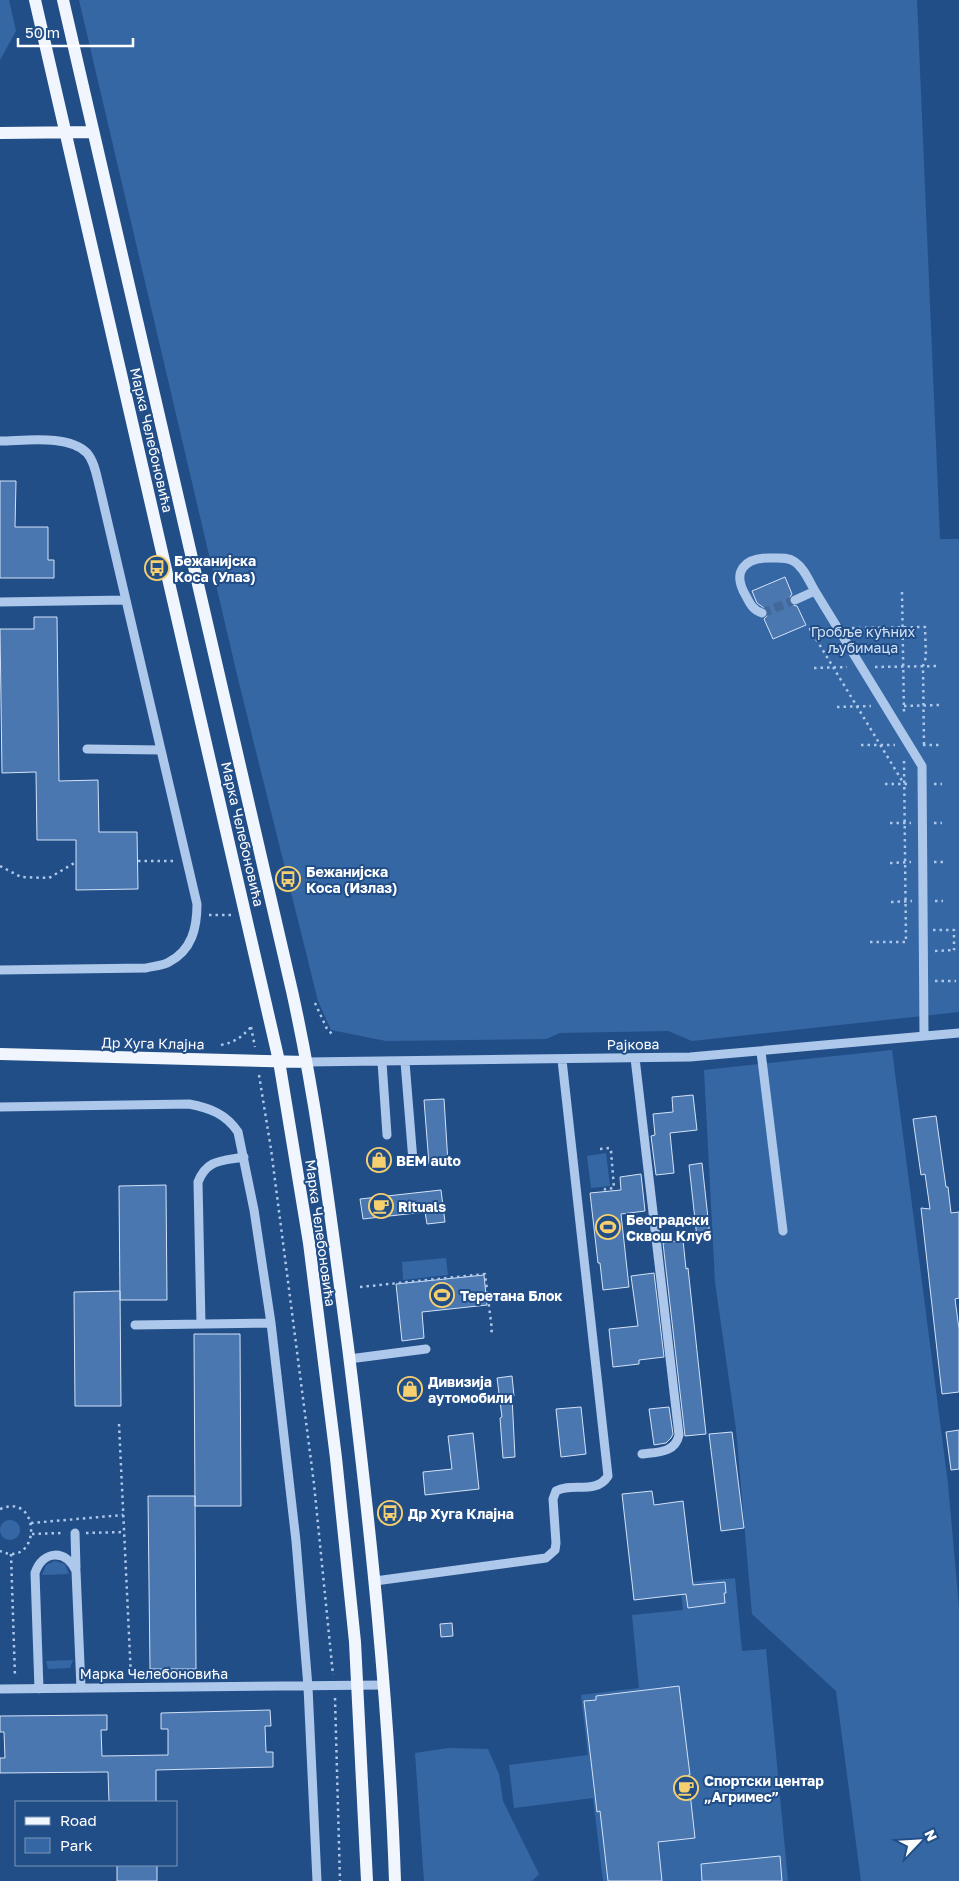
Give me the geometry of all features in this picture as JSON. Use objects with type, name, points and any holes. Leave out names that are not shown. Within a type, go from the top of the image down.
[{"type":"main road","name":"Марка Челебоновића","points":[[35,0],[279,1061],[309,1243],[336,1458],[358,1686],[367,1881]]},
{"type":"main road","name":"Марка Челебоновића","points":[[63,0],[294,1000],[306,1062],[335,1247],[375,1581],[384,1685],[395,1881]]},
{"type":"main road","points":[[0,133],[93,132]]},
{"type":"main road","name":"Др Хуга Клајна","points":[[0,1054],[306,1062]]},
{"type":"street","points":[[0,441],[55,440],[68,442],[86,453],[92,461],[97,474],[197,904],[195,931],[182,954],[168,963],[146,968],[0,970]]},
{"type":"street","points":[[762,613],[752,607],[742,588],[740,572],[745,565],[759,558],[790,559],[796,562],[922,766],[924,1036]]},
{"type":"street","points":[[795,600],[815,591]]},
{"type":"street","points":[[0,602],[125,600]]},
{"type":"street","points":[[87,749],[161,750]]},
{"type":"street","name":"Рајкова","points":[[306,1062],[690,1057],[959,1033]]},
{"type":"street","points":[[762,1052],[783,1231]]},
{"type":"street","points":[[635,1058],[679,1435],[673,1448],[667,1451],[642,1454]]},
{"type":"street","points":[[375,1581],[546,1558],[555,1550],[553,1499],[556,1491],[561,1488],[595,1486],[605,1481],[608,1476],[562,1060]]},
{"type":"street","points":[[382,1062],[387,1135]]},
{"type":"street","points":[[405,1062],[413,1161]]},
{"type":"street","points":[[0,1107],[189,1104],[219,1112],[232,1123],[238,1132],[254,1210],[270,1324],[296,1541],[308,1687],[317,1881]]},
{"type":"street","points":[[201,1324],[198,1182],[202,1171],[210,1164],[244,1157]]},
{"type":"street","points":[[135,1326],[270,1324]]},
{"type":"street","points":[[349,1359],[426,1349]]},
{"type":"street","points":[[75,1533],[81,1688]]},
{"type":"street","points":[[39,1689],[35,1573],[43,1559],[51,1555],[67,1558],[73,1563],[76,1571]]},
{"type":"street","name":"Марка Челебоновића","points":[[0,1689],[384,1685]]},
{"type":"path","points":[[870,942],[906,942],[902,592]]},
{"type":"path","points":[[922,766],[924,757],[926,627]]},
{"type":"path","points":[[138,861],[187,862]]},
{"type":"path","points":[[0,866],[21,877],[49,878],[76,862]]},
{"type":"path","points":[[197,916],[235,915]]},
{"type":"path","points":[[923,930],[954,930],[955,950],[923,951]]},
{"type":"path","points":[[924,981],[956,981]]},
{"type":"path","points":[[315,1003],[327,1029],[334,1036]]},
{"type":"path","points":[[219,1045],[233,1042],[243,1036],[251,1026]]},
{"type":"path","points":[[261,1088],[314,1484],[334,1687],[340,1881]]},
{"type":"path","points":[[600,1149],[610,1148],[611,1151],[614,1188],[605,1189],[605,1192]]},
{"type":"path","points":[[360,1287],[485,1274],[492,1330],[490,1335]]},
{"type":"path","points":[[119,1424],[131,1688]]},
{"type":"path","points":[[0,1510],[11,1507],[25,1513],[31,1523],[32,1534],[30,1541],[19,1552],[11,1554],[0,1551]]},
{"type":"path","points":[[31,1523],[124,1515]]},
{"type":"path","points":[[11,1554],[15,1689]]},
{"type":"green space","points":[[0,0],[9,0],[16,31],[0,60]]},
{"type":"green space","name":"Гробље кућних љубимаца","points":[[79,0],[917,0],[940,539],[959,539],[959,1012],[692,1041],[668,1031],[560,1033],[546,1039],[386,1041],[331,1030],[318,1001],[239,683]]},
{"type":"green space","points":[[892,1050],[948,1484],[959,1607],[959,1881],[861,1881],[836,1691],[752,1614],[736,1429],[715,1282],[704,1070]]},
{"type":"green space","points":[[606,1153],[610,1186],[591,1188],[587,1156]]},
{"type":"green space","points":[[446,1258],[448,1275],[403,1280],[402,1262]]},
{"type":"green space","points":[[6,1520],[14,1520],[20,1526],[20,1534],[14,1540],[6,1540],[0,1534],[0,1526]]},
{"type":"green space","points":[[55,1561],[65,1564],[69,1574],[42,1575],[46,1565]]},
{"type":"green space","name":"Спортски центар „Агримес”","points":[[735,1578],[742,1651],[766,1649],[788,1881],[603,1881],[593,1798],[514,1808],[509,1765],[588,1755],[581,1695],[639,1688],[632,1615],[683,1610],[680,1583]]},
{"type":"green space","points":[[73,1660],[70,1668],[48,1669],[46,1661]]},
{"type":"green space","points":[[448,1748],[488,1749],[499,1774],[503,1801],[539,1874],[532,1881],[424,1881],[415,1753]]},
{"type":"building","points":[[0,481],[16,481],[15,527],[48,527],[48,560],[54,560],[54,578],[0,578]]},
{"type":"building","points":[[785,577],[792,594],[789,602],[797,606],[806,625],[773,639],[764,619],[768,615],[767,610],[757,603],[752,591]]},
{"type":"building","points":[[34,617],[57,617],[59,781],[98,780],[99,832],[137,832],[138,889],[76,890],[76,840],[37,840],[36,772],[2,773],[0,629],[34,629]]},
{"type":"building","points":[[693,1095],[697,1130],[670,1133],[674,1173],[656,1175],[651,1136],[655,1135],[653,1114],[673,1112],[672,1097]]},
{"type":"building","points":[[444,1099],[448,1163],[429,1164],[424,1100]]},
{"type":"building","points":[[936,1116],[951,1213],[959,1212],[959,1298],[955,1299],[959,1329],[959,1392],[942,1394],[921,1208],[930,1209],[925,1174],[921,1175],[913,1119]]},
{"type":"building","name":"BEM auto","points":[[385,1151],[388,1168],[374,1170],[371,1153]]},
{"type":"building","points":[[702,1163],[710,1237],[697,1238],[689,1165]]},
{"type":"building","points":[[641,1174],[645,1211],[621,1214],[629,1287],[603,1290],[590,1193],[621,1190],[620,1177]]},
{"type":"building","points":[[166,1185],[167,1300],[120,1300],[119,1186]]},
{"type":"building","points":[[441,1190],[445,1222],[427,1224],[425,1212],[363,1219],[360,1199]]},
{"type":"building","points":[[683,1240],[686,1269],[688,1268],[706,1434],[685,1436],[663,1243]]},
{"type":"building","points":[[654,1273],[664,1357],[639,1360],[639,1364],[613,1367],[609,1329],[638,1326],[631,1276]]},
{"type":"building","name":"Теретана Блок","points":[[484,1275],[487,1305],[422,1312],[424,1338],[402,1341],[396,1284]]},
{"type":"building","points":[[120,1291],[121,1406],[75,1406],[74,1292]]},
{"type":"building","points":[[194,1334],[240,1334],[241,1506],[195,1506]]},
{"type":"building","points":[[512,1376],[515,1457],[503,1458],[500,1418],[502,1417],[497,1378]]},
{"type":"building","points":[[581,1407],[586,1454],[561,1457],[556,1409]]},
{"type":"building","points":[[669,1407],[673,1434],[666,1443],[654,1445],[649,1409]]},
{"type":"building","points":[[959,1430],[959,1469],[951,1470],[946,1432]]},
{"type":"building","points":[[732,1432],[744,1528],[721,1531],[709,1434]]},
{"type":"building","points":[[473,1433],[479,1489],[425,1495],[423,1472],[452,1469],[448,1436]]},
{"type":"building","points":[[652,1491],[654,1505],[683,1501],[693,1585],[725,1582],[725,1603],[688,1608],[686,1594],[634,1600],[622,1494]]},
{"type":"building","points":[[148,1496],[195,1496],[196,1669],[150,1669]]},
{"type":"building","points":[[452,1623],[453,1636],[441,1637],[440,1624]]},
{"type":"building","points":[[679,1686],[690,1775],[688,1775],[695,1838],[658,1842],[662,1881],[608,1881],[600,1811],[597,1812],[584,1701],[596,1700],[596,1696]]},
{"type":"building","points":[[270,1710],[271,1726],[265,1726],[266,1752],[273,1752],[273,1767],[156,1770],[156,1801],[109,1801],[108,1772],[0,1773],[0,1758],[5,1758],[4,1732],[0,1732],[0,1716],[107,1715],[107,1730],[101,1730],[102,1756],[168,1755],[168,1729],[161,1729],[161,1713]]},
{"type":"building","points":[[780,1856],[782,1881],[702,1881],[701,1864]]},
{"type":"building","points":[[117,1866],[157,1866],[157,1881],[117,1881]]},
{"type":"tunnel","points":[[762,613],[795,600]]},
{"type":"place","name":"Бежанијска Коса (Улаз)","points":[[157,568]]},
{"type":"place","name":"Бежанијска Коса (Излаз)","points":[[288,879]]},
{"type":"place","name":"BEM auto","points":[[379,1160]]},
{"type":"place","name":"Rituals","points":[[381,1206]]},
{"type":"place","name":"Београдски Сквош Клуб","points":[[608,1227]]},
{"type":"place","name":"Теретана Блок","points":[[442,1295]]},
{"type":"place","name":"Дивизија аутомобили","points":[[410,1389]]},
{"type":"place","name":"Др Хуга Клајна","points":[[390,1513]]},
{"type":"place","name":"Спортски центар „Агримес”","points":[[686,1788]]}]
